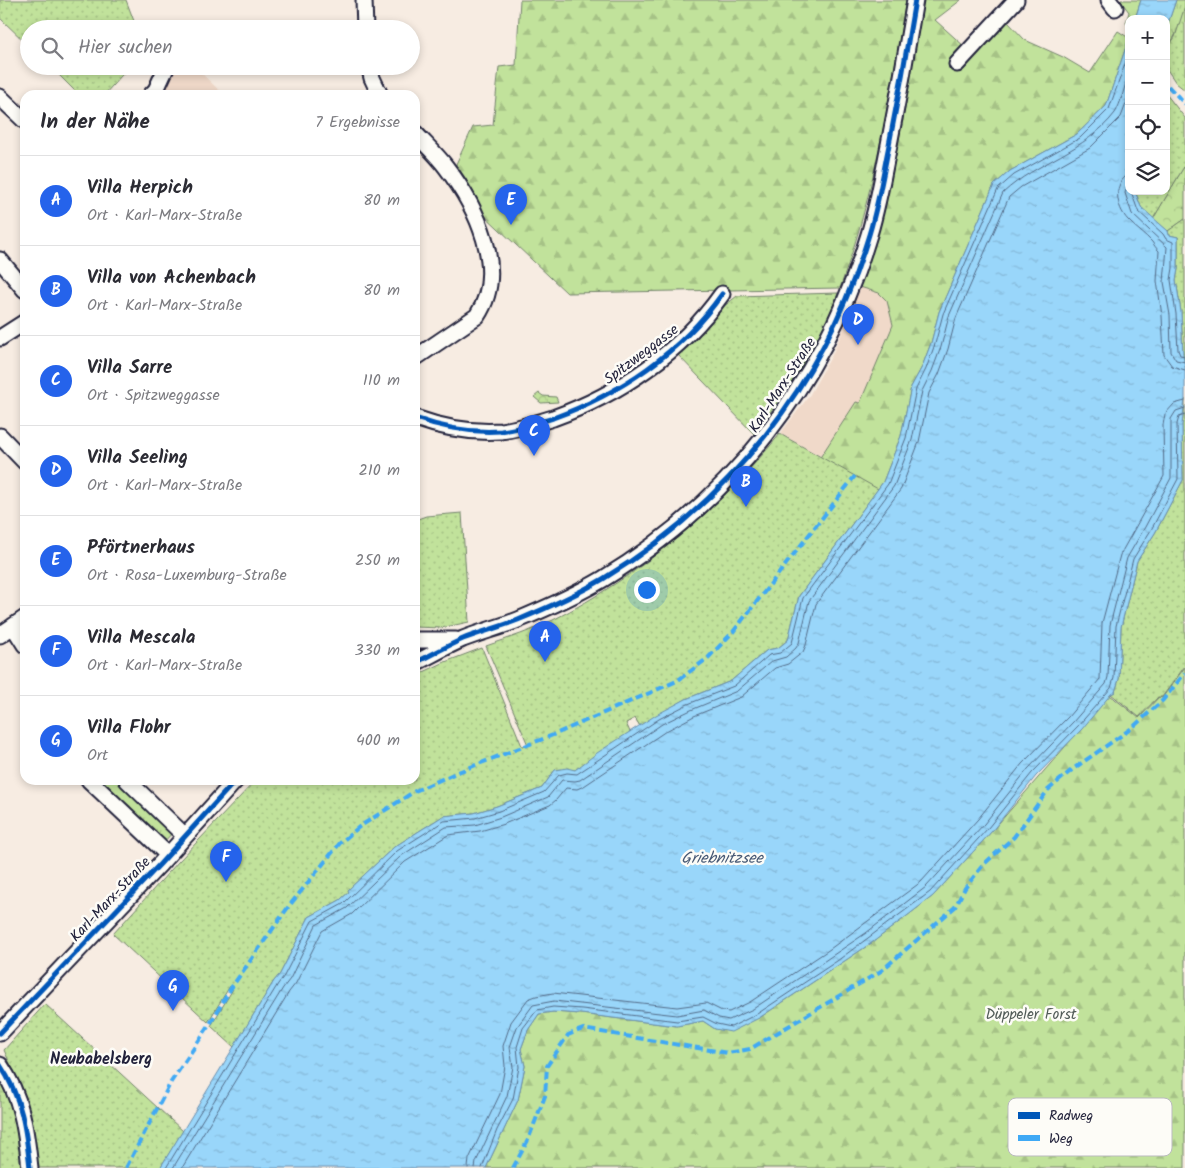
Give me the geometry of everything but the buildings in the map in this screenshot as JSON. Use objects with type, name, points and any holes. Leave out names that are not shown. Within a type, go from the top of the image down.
[{"type":"street","points":[[364,0],[365,20]]},
{"type":"street","name":"Karl-Marx-Straße","points":[[420,661],[463,640],[517,621],[555,604],[603,578],[644,552],[687,519],[717,490],[750,455],[780,418],[830,335],[850,291],[865,247],[875,213],[884,169],[915,0]]},
{"type":"street","points":[[957,64],[1016,0]]},
{"type":"street","points":[[156,90],[163,75]]},
{"type":"street","points":[[371,75],[378,90]]},
{"type":"street","points":[[0,97],[20,116]]},
{"type":"street","points":[[420,138],[445,166],[470,205],[490,263],[490,281],[486,300],[477,316],[420,355]]},
{"type":"street","points":[[0,260],[20,284]]},
{"type":"street","name":"Spitzweggasse","points":[[420,419],[453,428],[493,431],[523,426],[566,413],[604,396],[628,382],[672,350],[708,314],[722,294]]},
{"type":"street","points":[[0,338],[20,325]]},
{"type":"street","points":[[0,436],[20,457]]},
{"type":"street","points":[[0,635],[19,622]]},
{"type":"street","points":[[420,640],[463,640]]},
{"type":"street","points":[[94,785],[168,855]]},
{"type":"street","points":[[132,785],[185,836]]},
{"type":"street","name":"Karl-Marx-Straße","points":[[0,1033],[231,785]]},
{"type":"street","points":[[0,1065],[17,1096],[22,1114],[30,1168]]},
{"type":"shaded area","points":[[170,75],[203,75],[219,90],[164,90]]},
{"type":"shaded area","points":[[868,265],[918,286],[835,464],[780,434],[809,396],[832,355]]},
{"type":"green space","points":[[0,0],[126,0],[134,20],[20,20],[20,37],[0,18]]},
{"type":"green space","points":[[520,0],[906,0],[872,182],[840,288],[567,293],[481,212],[466,179],[456,164],[473,127],[493,125],[499,67],[516,65]]},
{"type":"green space","points":[[923,0],[961,0],[935,20],[975,56],[1007,21],[1025,40],[1063,57],[1090,73],[1118,31],[1125,35],[1125,50],[1106,106],[1077,134],[1010,171],[994,185],[939,312],[931,343],[922,367],[911,387],[901,436],[883,482],[799,596],[767,650],[731,681],[640,726],[635,718],[626,723],[821,456],[856,402],[860,403],[893,325],[887,301],[879,293],[860,287],[882,216],[905,109]]},
{"type":"green space","points":[[1120,0],[1141,0],[1136,15],[1128,15],[1129,12]]},
{"type":"green space","points":[[1176,0],[1185,0],[1182,20],[1170,43],[1170,17]]},
{"type":"green space","points":[[1185,6],[1185,90],[1176,83],[1170,74],[1170,44],[1175,37]]},
{"type":"green space","points":[[59,75],[122,75],[108,90],[74,90]]},
{"type":"green space","points":[[1170,99],[1185,118],[1185,165],[1170,190]]},
{"type":"green space","points":[[1185,165],[1185,219],[1168,231],[1153,219],[1167,195],[1170,195],[1170,190]]},
{"type":"green space","points":[[1136,195],[1167,195],[1153,219],[1141,207]]},
{"type":"green space","points":[[1185,219],[1185,367],[1181,312],[1176,280],[1178,237],[1169,235],[1168,231]]},
{"type":"green space","points":[[838,293],[828,319],[806,364],[754,434],[676,353],[713,315],[737,296]]},
{"type":"green space","points":[[539,393],[543,396],[556,397],[558,402],[541,403],[534,397]]},
{"type":"green space","points":[[1185,399],[1185,666],[1162,697],[1158,697],[1139,717],[1111,694],[1115,692],[1119,679],[1121,627],[1137,561],[1155,533],[1183,480],[1182,425]]},
{"type":"green space","points":[[780,434],[878,489],[799,596],[788,640],[778,648],[767,650],[731,681],[686,699],[640,726],[635,718],[626,723],[630,732],[575,770],[555,770],[542,788],[474,813],[443,816],[394,847],[348,890],[349,892],[340,900],[309,917],[280,974],[234,1047],[211,1026],[233,989],[230,986],[208,1022],[113,934],[251,785],[420,785],[420,674],[445,662],[482,648],[522,746],[528,745],[486,646],[529,631],[553,620],[617,583],[676,539],[731,489]]},
{"type":"green space","points":[[462,513],[469,622],[441,628],[420,627],[420,518]]},
{"type":"green space","name":"Düppeler Forst","points":[[1185,667],[1185,1168],[486,1168],[518,1100],[525,1066],[521,1049],[528,1030],[539,1014],[553,1012],[581,1014],[677,1026],[703,1021],[715,1029],[759,1018],[873,942],[933,896],[1110,695],[1139,718],[1159,697],[1162,698]]},
{"type":"green space","points":[[100,785],[127,785],[175,830],[162,844]]},
{"type":"green space","points":[[45,1004],[183,1131],[160,1168],[37,1168],[29,1114],[24,1095],[4,1050]]},
{"type":"green space","points":[[0,1076],[11,1099],[23,1168],[0,1168]]},
{"type":"water","points":[[1141,0],[1176,0],[1170,17],[1170,15],[1136,15]]},
{"type":"water","name":"Griebnitzsee","points":[[1125,50],[1125,195],[1136,195],[1141,207],[1168,231],[1169,235],[1178,237],[1176,280],[1181,312],[1185,367],[1185,399],[1182,425],[1183,480],[1155,533],[1137,561],[1121,627],[1119,679],[1115,692],[1111,694],[1082,729],[1036,776],[992,831],[933,896],[873,942],[759,1018],[731,1032],[715,1029],[703,1021],[677,1026],[581,1014],[553,1012],[539,1014],[528,1030],[521,1049],[525,1066],[518,1100],[486,1168],[160,1168],[280,974],[309,917],[340,900],[349,892],[348,890],[394,847],[443,816],[474,813],[542,788],[555,770],[567,768],[575,770],[597,753],[656,715],[686,699],[731,681],[767,650],[778,648],[788,640],[799,596],[883,482],[901,436],[911,387],[922,367],[931,343],[939,312],[994,185],[1010,171],[1077,134],[1106,106]]},
{"type":"marked path","points":[[1170,88],[1185,104]]},
{"type":"marked path","points":[[126,1168],[171,1082],[210,1024],[231,988],[289,906],[340,843],[359,827],[415,791],[553,735],[677,681],[708,658],[733,632],[855,476]]},
{"type":"marked path","points":[[513,1168],[528,1140],[545,1096],[547,1066],[568,1035],[583,1029],[728,1053],[750,1049],[881,971],[955,907],[965,888],[983,865],[1014,837],[1048,790],[1073,769],[1132,728],[1163,700],[1185,673]]},
{"type":"cycle path","points":[[420,660],[463,639],[518,620],[551,606],[603,579],[649,548],[692,514],[731,476],[766,434],[798,390],[825,343],[848,293],[867,241],[874,218],[899,94],[915,0]]},
{"type":"cycle path","points":[[420,420],[458,429],[501,431],[541,422],[578,408],[602,397],[647,369],[688,334],[722,294]]},
{"type":"cycle path","points":[[0,1033],[160,864],[231,785]]},
{"type":"cycle path","points":[[0,1065],[13,1089],[22,1114],[30,1168]]},
{"type":"place","name":"Pförtnerhaus","points":[[511,225]]},
{"type":"place","name":"Villa Seeling","points":[[858,345]]},
{"type":"place","name":"Villa Sarre","points":[[534,456]]},
{"type":"place","name":"Villa von Achenbach","points":[[746,507]]},
{"type":"place","name":"Villa Herpich","points":[[545,662]]},
{"type":"place","name":"Villa Mescala","points":[[226,882]]},
{"type":"place","name":"Villa Flohr","points":[[173,1011]]},
{"type":"district","name":"Neubabelsberg","points":[[101,1058]]}]
